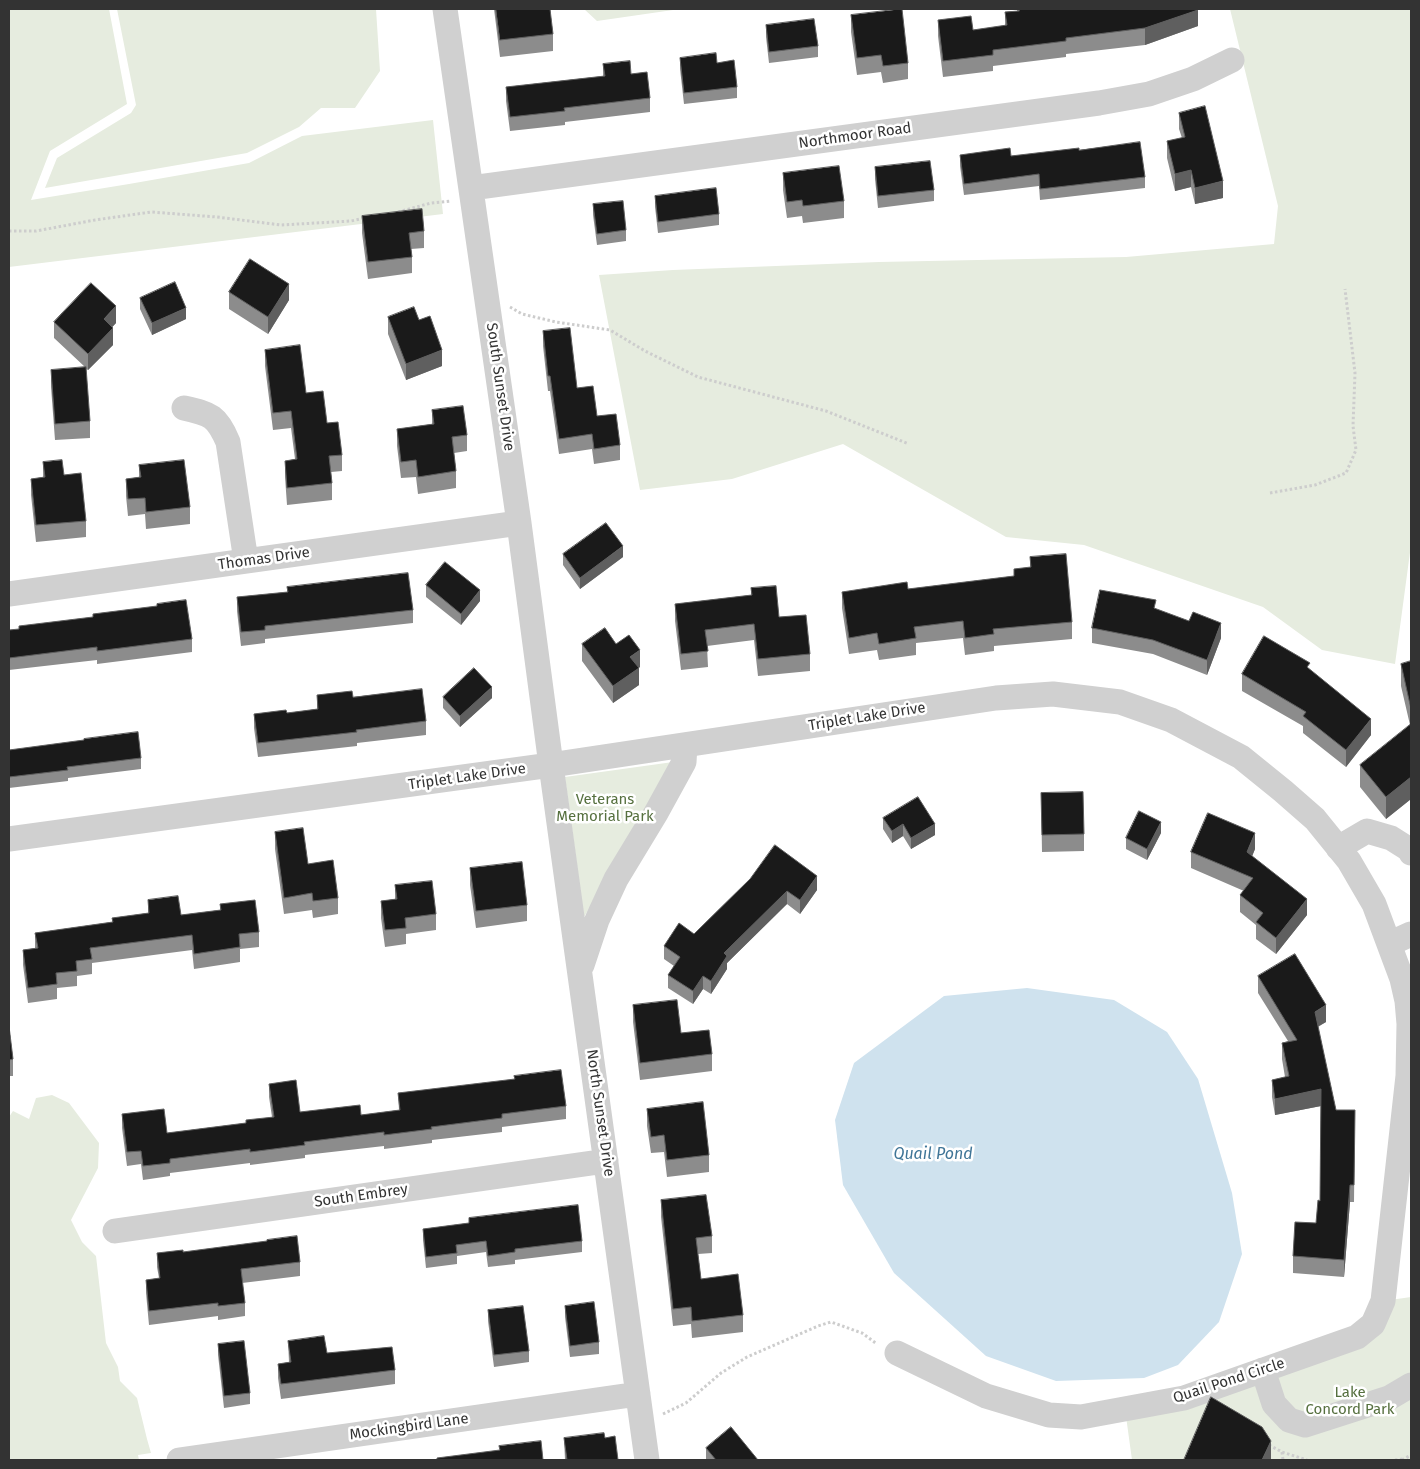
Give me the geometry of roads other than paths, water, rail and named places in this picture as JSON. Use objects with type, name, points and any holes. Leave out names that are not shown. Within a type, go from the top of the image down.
[{"type":"street","name":"South Sunset Drive","points":[[445,9],[462,194],[520,524],[551,765]]},
{"type":"street","name":"Northmoor Road","points":[[462,194],[1099,103],[1149,94],[1193,79],[1232,60]]},
{"type":"street","points":[[184,408],[213,417],[221,426],[228,442],[246,561]]},
{"type":"street","name":"Thomas Drive","points":[[9,594],[520,524]]},
{"type":"street","name":"Triplet Lake Drive","points":[[9,839],[551,765],[996,698],[1053,694],[1120,702],[1171,720],[1240,757],[1315,819],[1349,861],[1374,904],[1409,1001],[1405,1156]]},
{"type":"street","points":[[580,973],[597,920],[616,879],[684,762],[685,745]]},
{"type":"street","name":"North Sunset Drive","points":[[551,765],[647,1460]]},
{"type":"street","points":[[1338,848],[1367,831],[1391,838],[1410,850],[1411,853]]},
{"type":"street","points":[[1389,944],[1411,934]]},
{"type":"street","name":"Quail Pond Circle","points":[[890,1351],[986,1396],[1049,1415],[1082,1417],[1184,1398],[1357,1337],[1374,1324],[1400,1256],[1405,1156]]},
{"type":"street","name":"South Embrey","points":[[115,1231],[606,1161]]},
{"type":"street","points":[[1263,1370],[1274,1404],[1289,1420],[1305,1425],[1389,1398],[1411,1385]]},
{"type":"street","name":"Mockingbird Lane","points":[[179,1460],[638,1394]]},
{"type":"water","name":"Quail Pond","points":[[1027,988],[1114,1000],[1167,1032],[1198,1079],[1232,1193],[1242,1254],[1219,1322],[1178,1365],[1144,1378],[1056,1381],[986,1356],[894,1273],[843,1185],[835,1120],[854,1063],[944,996]]},
{"type":"park label","name":"Veterans Memorial Park","points":[[605,808]]},
{"type":"park label","name":"Lake Concord Park","points":[[1350,1402]]}]
